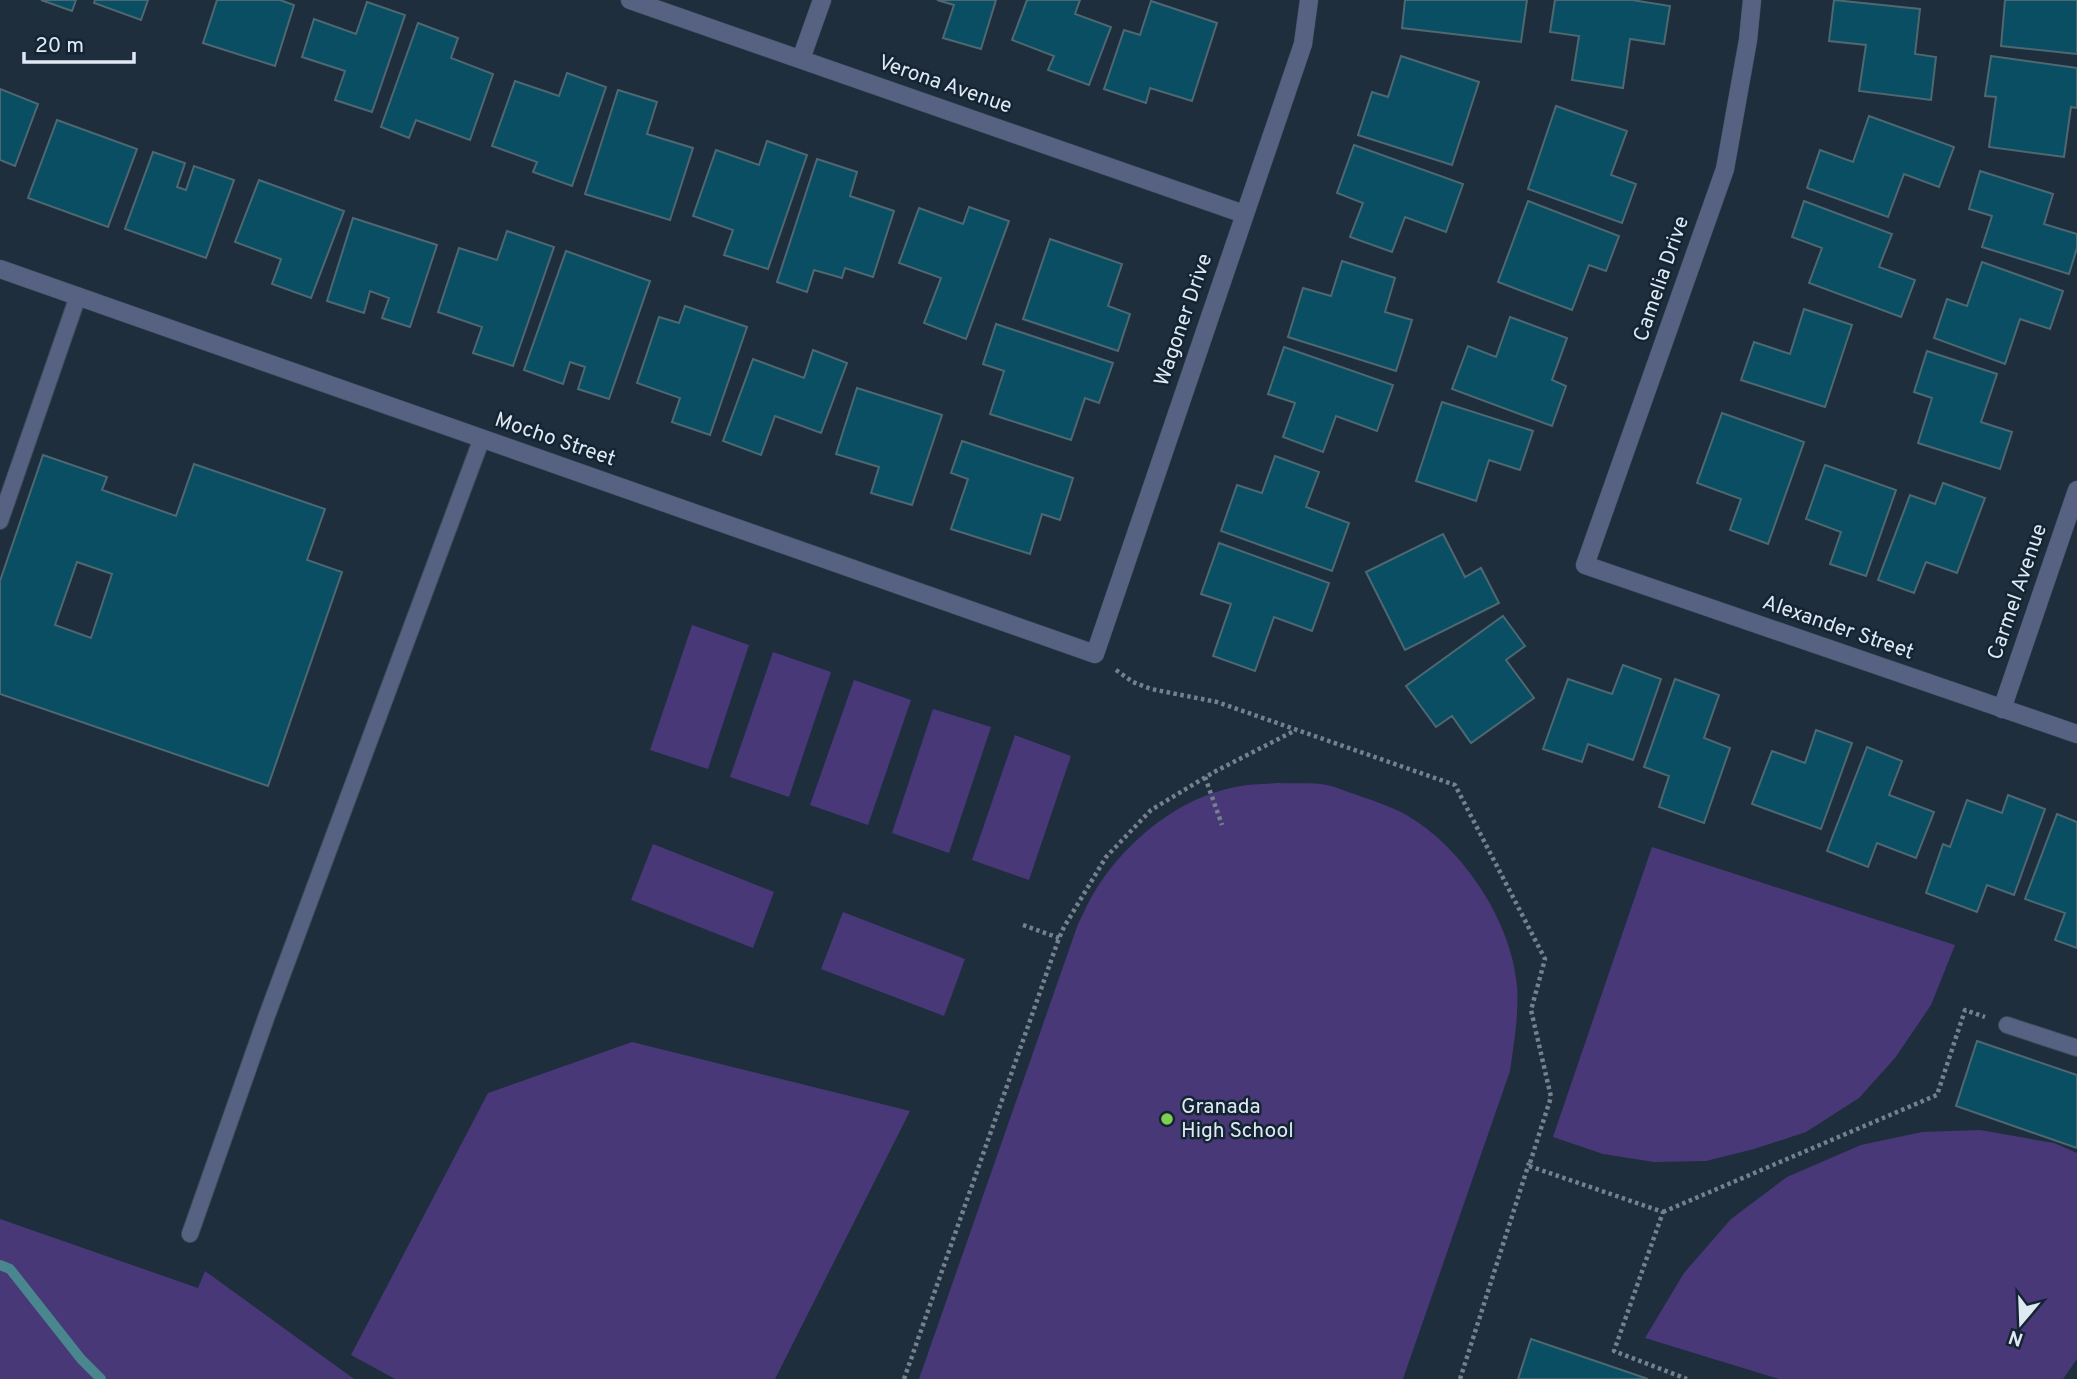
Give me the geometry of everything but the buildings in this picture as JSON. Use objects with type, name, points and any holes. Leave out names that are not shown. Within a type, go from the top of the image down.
[{"type":"street","name":"Verona Avenue","points":[[630,0],[1244,214]]},
{"type":"street","points":[[801,59],[822,0]]},
{"type":"street","name":"Wagoner Drive","points":[[1095,654],[1303,44],[1309,0]]},
{"type":"street","name":"Camelia Drive","points":[[1585,565],[1725,169],[1748,40],[1752,0]]},
{"type":"street","name":"Mocho Street","points":[[0,268],[1095,654]]},
{"type":"street","name":"Carmel Avenue","points":[[2002,709],[2077,490]]},
{"type":"street","name":"Alexander Street","points":[[1585,565],[2077,734]]},
{"type":"lane","points":[[0,521],[78,296]]},
{"type":"lane","points":[[190,1234],[266,1018],[482,438]]},
{"type":"lane","points":[[2007,1024],[2077,1048]]},
{"type":"path","points":[[1095,654],[1133,682],[1151,690],[1217,702],[1455,785],[1545,959],[1531,1010],[1550,1097],[1460,1379]]},
{"type":"path","points":[[904,1379],[1059,938],[1106,857],[1151,810],[1205,777],[1296,730]]},
{"type":"path","points":[[1205,777],[1223,825]]},
{"type":"path","points":[[1023,925],[1059,938]]},
{"type":"path","points":[[1528,1166],[1663,1212],[1937,1095],[1965,1010],[2007,1024]]},
{"type":"path","points":[[1663,1212],[1614,1351],[1687,1379]]},
{"type":"shaded area","points":[[692,625],[749,645],[708,769],[650,750]]},
{"type":"shaded area","points":[[773,652],[831,672],[789,797],[730,777]]},
{"type":"shaded area","points":[[854,680],[911,700],[868,825],[810,805]]},
{"type":"shaded area","points":[[933,709],[991,727],[949,853],[892,833]]},
{"type":"shaded area","points":[[1015,735],[1071,756],[1029,880],[972,860]]},
{"type":"shaded area","points":[[1278,783],[1335,787],[1395,809],[1435,835],[1453,852],[1484,893],[1506,939],[1513,963],[1517,1007],[1510,1071],[1403,1379],[919,1379],[1078,924],[1095,891],[1110,869],[1140,837],[1175,811],[1214,792],[1240,786]]},
{"type":"shaded area","points":[[653,844],[774,892],[753,948],[631,900]]},
{"type":"shaded area","points":[[1652,847],[1955,945],[1931,1005],[1895,1058],[1859,1098],[1806,1132],[1706,1161],[1654,1162],[1603,1154],[1553,1137]]},
{"type":"shaded area","points":[[843,912],[965,959],[944,1016],[821,969]]},
{"type":"shaded area","points":[[632,1042],[910,1111],[775,1379],[395,1379],[351,1355],[488,1093]]},
{"type":"shaded area","points":[[1980,1130],[2054,1143],[2077,1153],[2077,1359],[2063,1379],[1779,1379],[1645,1338],[1684,1273],[1731,1219],[1787,1177],[1861,1145],[1922,1132]]},
{"type":"shaded area","points":[[0,1219],[198,1288],[205,1271],[354,1379],[0,1379]]},
{"type":"waterway","points":[[0,1265],[10,1269],[81,1359],[101,1379]]},
{"type":"place","name":"Granada High School","points":[[1167,1119]]}]
